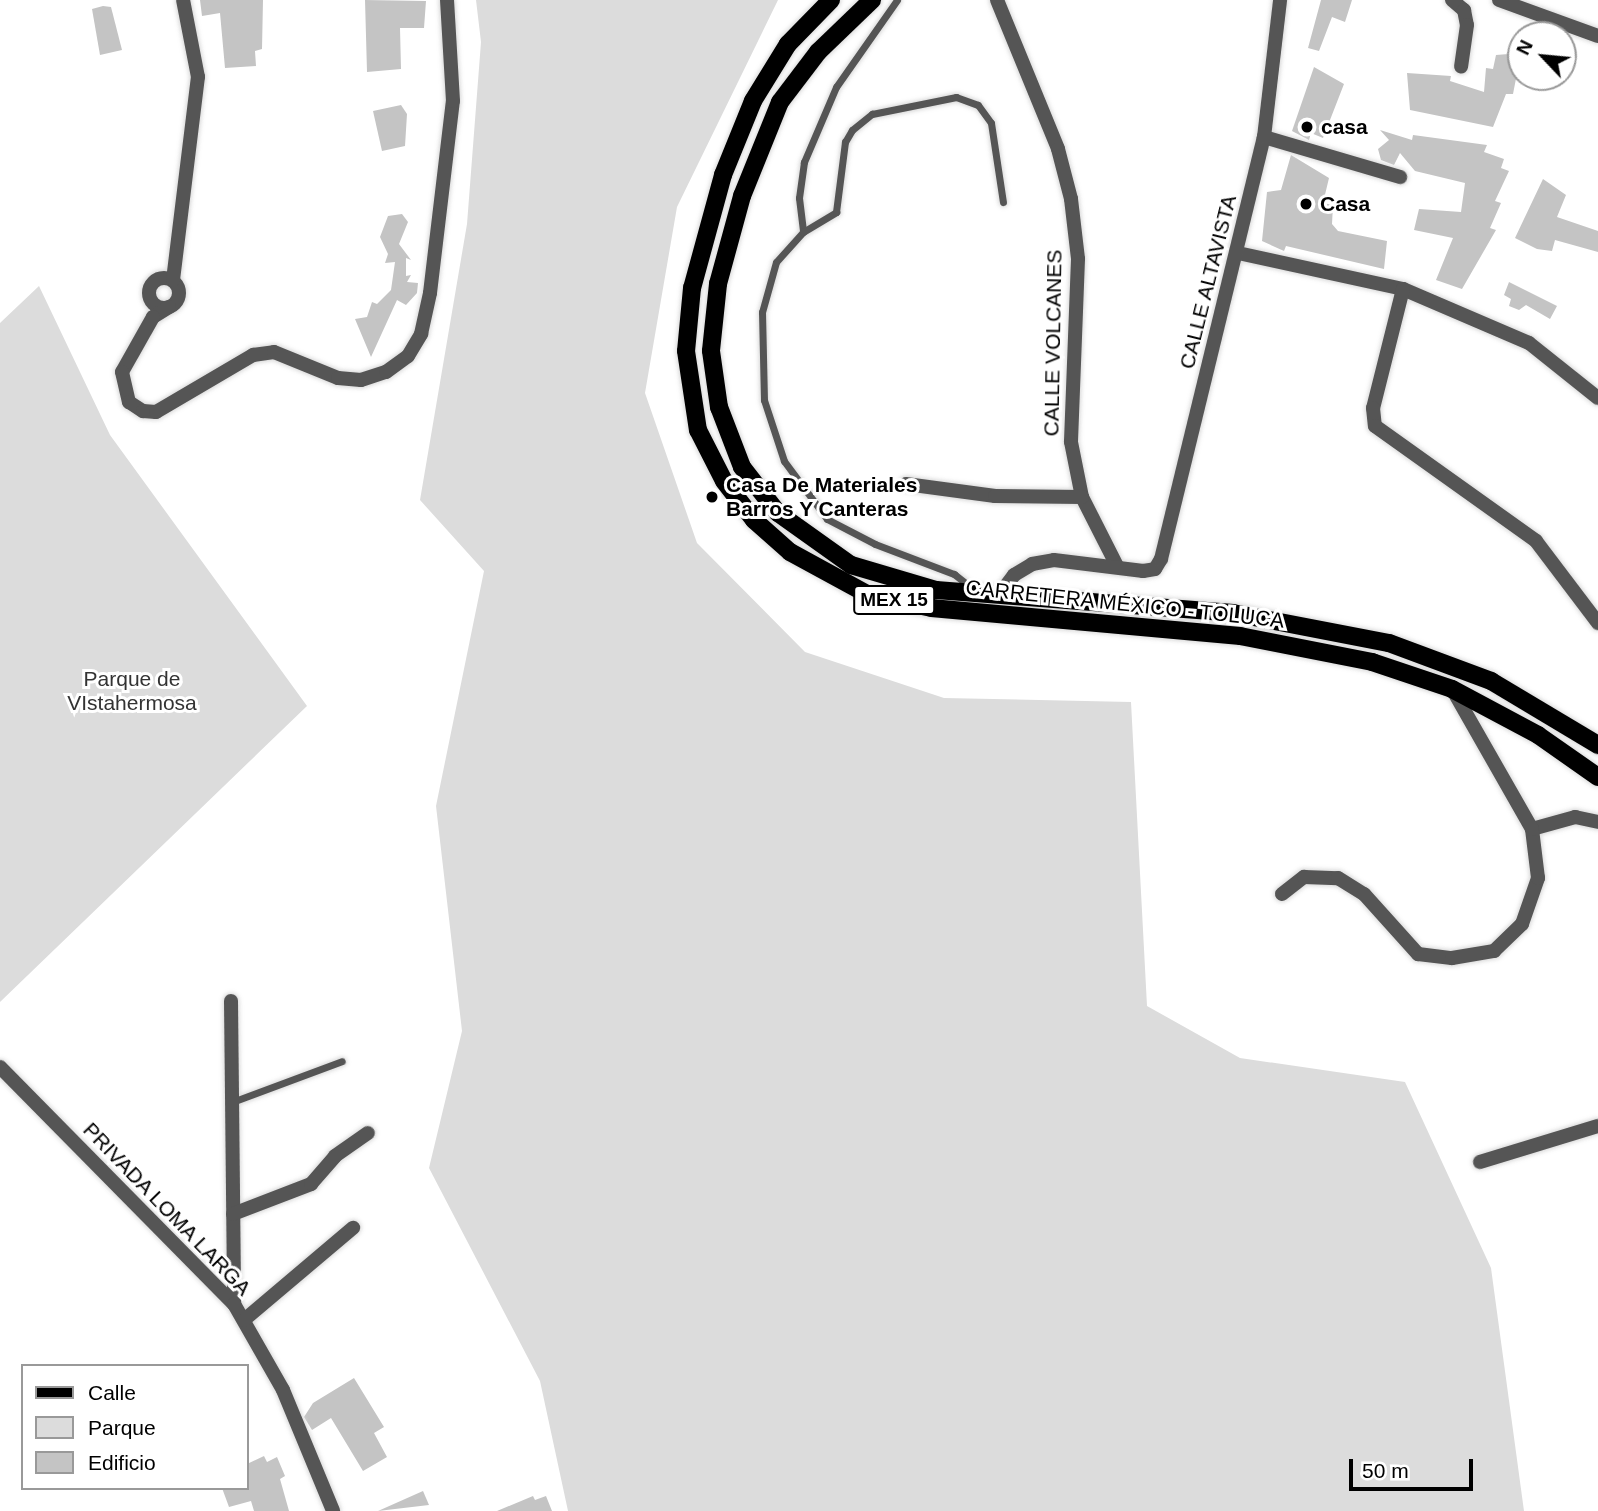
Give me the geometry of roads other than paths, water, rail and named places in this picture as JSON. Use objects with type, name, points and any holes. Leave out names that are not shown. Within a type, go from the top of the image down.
[{"type":"main road","name":"CARRETERA MÉXICO - TOLUCA","points":[[831,0],[788,44],[752,101],[723,175],[692,288],[686,351],[698,430],[724,481],[754,520],[790,552],[869,595],[932,608],[1240,636],[1316,648],[1452,689],[1538,735],[1598,777]]},
{"type":"main road","name":"CARRETERA MÉXICO - TOLUCA","points":[[872,0],[797,77],[759,150],[718,285],[714,378],[742,467],[802,535],[825,552],[878,575],[980,595],[1233,614],[1344,631],[1491,681],[1598,745]]},
{"type":"street","points":[[183,0],[198,77],[173,280],[179,296],[169,307],[153,317],[122,372],[129,402],[143,411],[156,412],[253,355],[274,352],[338,378],[361,380],[386,372],[408,356],[421,334],[430,293],[453,101],[447,0]]},
{"type":"street","name":"CALLE VOLCANES","points":[[997,0],[1058,149],[1071,199],[1078,259],[1071,442],[1082,497],[1117,566]]},
{"type":"street","name":"CALLE ALTAVISTA","points":[[1117,566],[1155,569],[1238,253],[1264,137],[1280,0]]},
{"type":"street","points":[[1452,0],[1464,10],[1467,25],[1461,67]]},
{"type":"street","points":[[1499,0],[1598,36]]},
{"type":"street","points":[[1264,137],[1400,177]]},
{"type":"street","points":[[1238,253],[1403,289],[1529,343],[1598,398]]},
{"type":"street","points":[[169,307],[159,308],[148,291],[152,281],[173,280]]},
{"type":"street","points":[[1403,289],[1373,408],[1375,426],[1536,541],[1598,623]]},
{"type":"street","points":[[906,484],[995,496],[1082,497]]},
{"type":"street","points":[[999,595],[1014,575],[1032,564],[1054,560],[1117,566]]},
{"type":"street","points":[[1282,894],[1304,877],[1338,878],[1364,894],[1418,954],[1452,958],[1494,951],[1522,924],[1538,878],[1532,829],[1452,689]]},
{"type":"street","points":[[1532,829],[1576,817],[1598,821]]},
{"type":"street","points":[[230,1001],[234,1304]]},
{"type":"street","name":"PRIVADA LOMA LARGA","points":[[0,1067],[234,1304],[283,1390],[333,1511]]},
{"type":"street","points":[[1480,1162],[1598,1126]]},
{"type":"street","points":[[233,1214],[311,1184],[335,1156],[368,1133]]},
{"type":"street","points":[[244,1320],[353,1228]]},
{"type":"lane","points":[[803,232],[799,198],[809,147],[836,87],[897,0]]},
{"type":"lane","points":[[980,595],[954,574],[875,544],[827,519],[784,461],[764,400],[762,312],[776,262],[803,232],[836,212],[845,142],[852,130],[872,114],[956,97],[978,105],[991,123],[1003,202]]},
{"type":"lane","points":[[232,1102],[342,1061]]},
{"type":"place","name":"casa","points":[[1307,127]]},
{"type":"place","name":"Casa","points":[[1306,204]]},
{"type":"place","name":"Casa De Materiales Barros Y Canteras","points":[[712,497]]},
{"type":"park label","name":"Parque de VIstahermosa","points":[[132,691]]}]
